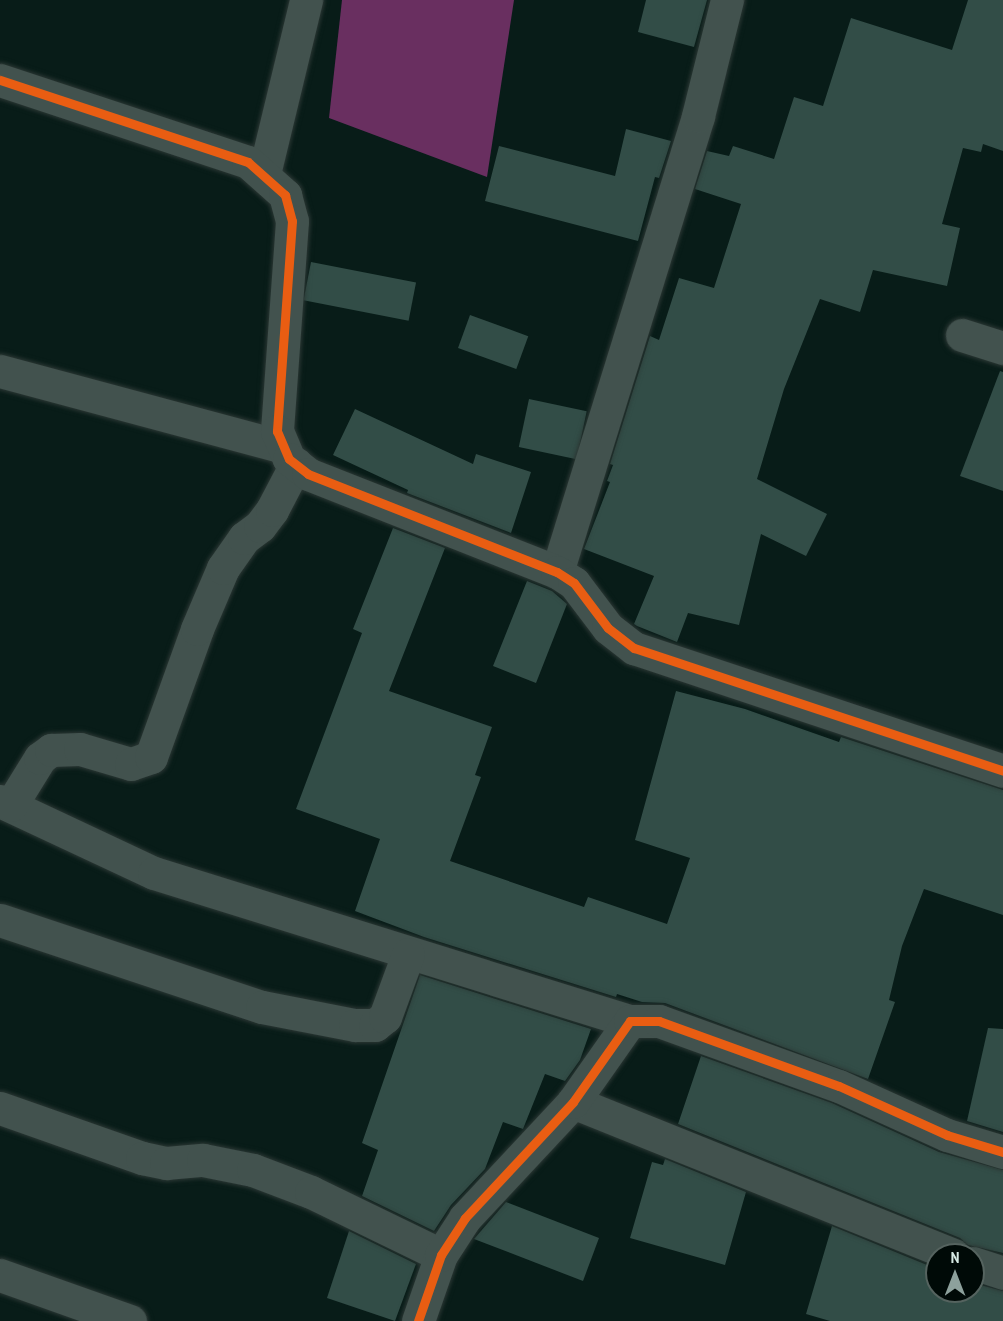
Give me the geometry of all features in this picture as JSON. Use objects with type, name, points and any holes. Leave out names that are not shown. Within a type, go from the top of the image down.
[{"type":"street","points":[[264,174],[306,0]]},
{"type":"street","points":[[557,572],[698,116],[727,0]]},
{"type":"street","points":[[0,80],[248,162],[285,195],[292,221],[277,431],[288,455],[308,474],[557,572],[574,583],[608,628],[634,648],[1003,771]]},
{"type":"street","points":[[962,335],[1003,348]]},
{"type":"street","points":[[0,370],[288,455]]},
{"type":"street","points":[[288,455],[272,510],[239,544],[223,568],[197,629],[151,757],[131,764],[80,749],[51,750],[40,758],[5,803],[154,873],[408,954],[630,1021],[659,1021],[839,1086],[947,1135],[1003,1152]]},
{"type":"street","points":[[0,920],[262,1007],[355,1025],[375,1025],[385,1017],[408,954]]},
{"type":"street","points":[[418,1321],[441,1255],[493,1184],[573,1102],[630,1021]]},
{"type":"street","points":[[573,1102],[925,1244]]},
{"type":"street","points":[[0,1108],[142,1158],[166,1163],[203,1160],[253,1170],[311,1192],[441,1255]]},
{"type":"street","points":[[985,1267],[1003,1273]]},
{"type":"street","points":[[0,1275],[130,1321]]},
{"type":"shaded area","points":[[342,0],[514,0],[487,177],[329,118]]},
{"type":"building","points":[[646,0],[707,0],[694,47],[638,32]]},
{"type":"building","points":[[968,0],[1003,0],[1003,151],[983,144],[981,152],[963,148],[942,224],[960,228],[947,286],[873,270],[860,312],[820,299],[784,389],[757,479],[827,514],[806,556],[761,534],[739,625],[688,613],[677,642],[637,626],[634,624],[654,576],[584,549],[610,482],[607,481],[613,465],[610,464],[650,336],[659,340],[679,278],[714,288],[741,204],[695,189],[707,151],[729,156],[733,146],[774,159],[794,97],[823,106],[851,18],[952,50]]},
{"type":"building","points":[[626,129],[671,141],[659,178],[655,177],[638,241],[485,201],[499,146],[615,176]]},
{"type":"building","points":[[311,262],[416,282],[409,321],[304,300]]},
{"type":"building","points":[[470,315],[528,336],[516,369],[458,348]]},
{"type":"building","points":[[1000,371],[1003,372],[1003,491],[960,476]]},
{"type":"building","points":[[529,399],[587,411],[577,459],[519,447]]},
{"type":"building","points":[[355,409],[473,464],[476,454],[531,472],[511,533],[407,493],[408,490],[333,455]]},
{"type":"building","points":[[393,528],[445,548],[389,691],[492,727],[475,775],[481,777],[450,861],[584,907],[588,897],[667,924],[690,858],[635,840],[676,691],[745,709],[839,742],[841,737],[1003,790],[1003,915],[924,889],[902,946],[889,1000],[895,1002],[868,1079],[665,1003],[642,1002],[617,994],[616,997],[424,937],[355,911],[380,839],[296,809],[362,633],[353,629]]},
{"type":"building","points":[[527,581],[552,591],[567,604],[536,683],[493,666]]},
{"type":"building","points":[[420,975],[591,1029],[580,1060],[565,1081],[545,1074],[523,1129],[503,1122],[485,1169],[451,1205],[434,1231],[362,1196],[378,1150],[362,1143]]},
{"type":"building","points":[[988,1028],[1003,1029],[1003,1132],[967,1121]]},
{"type":"building","points":[[701,1056],[832,1103],[939,1152],[1003,1170],[1003,1253],[985,1249],[985,1243],[966,1243],[960,1238],[678,1124]]},
{"type":"building","points":[[665,1159],[746,1192],[725,1265],[630,1238],[652,1162],[663,1165]]},
{"type":"building","points":[[506,1202],[599,1238],[583,1281],[474,1239]]},
{"type":"building","points":[[832,1226],[925,1264],[925,1303],[985,1303],[985,1286],[1003,1291],[1003,1321],[830,1321],[806,1314]]},
{"type":"building","points":[[349,1231],[416,1264],[395,1321],[327,1298]]},
{"type":"cycle path","points":[[0,80],[248,162],[285,195],[292,221],[277,431],[289,459],[308,474],[557,572],[574,583],[608,628],[634,648],[1003,771]]},
{"type":"cycle path","points":[[418,1321],[441,1255],[465,1218],[573,1102],[630,1021],[659,1021],[839,1086],[947,1135],[1003,1152]]}]
